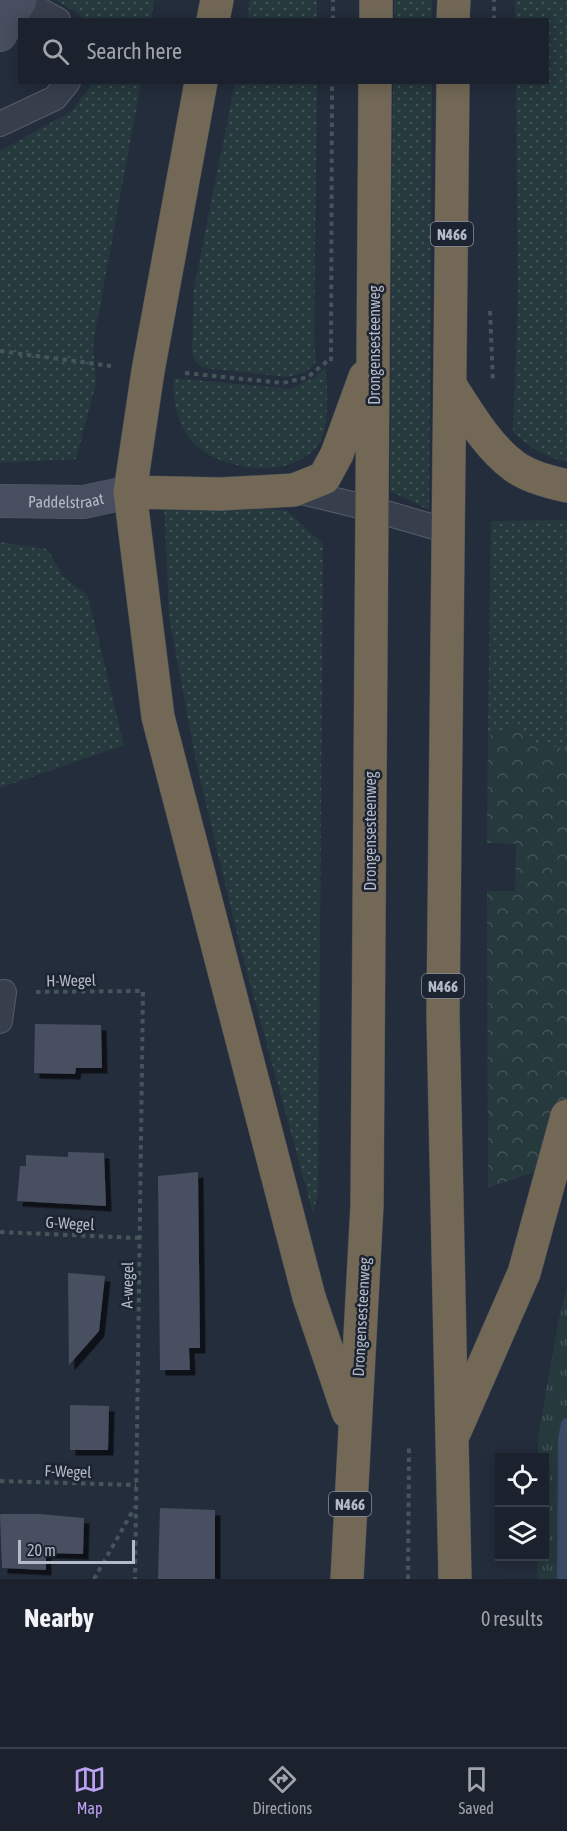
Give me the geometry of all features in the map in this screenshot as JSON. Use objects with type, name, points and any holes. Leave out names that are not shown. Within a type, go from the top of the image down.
[{"type":"highway","points":[[213,18],[216,0]]},
{"type":"highway","points":[[376,0],[376,18]]},
{"type":"highway","points":[[453,18],[454,0]]},
{"type":"highway","points":[[201,84],[148,371],[130,492],[158,717],[309,1297],[354,1428]]},
{"type":"highway","name":"Drongensesteenweg","points":[[347,1579],[367,1204],[375,84]]},
{"type":"highway","name":"N466","points":[[453,84],[443,1015],[455,1579]]},
{"type":"highway","points":[[130,492],[221,494],[294,490],[324,478],[337,454],[374,353]]},
{"type":"highway","points":[[450,386],[478,429],[515,467],[546,481],[567,486]]},
{"type":"highway","points":[[451,1441],[524,1274],[567,1116]]},
{"type":"street","points":[[0,36],[21,0]]},
{"type":"street","name":"Paddelstraat","points":[[0,501],[84,502],[130,492]]},
{"type":"lane","points":[[21,0],[54,18]]},
{"type":"lane","points":[[0,124],[55,98],[66,84]]},
{"type":"lane","points":[[294,490],[448,531]]},
{"type":"lane","points":[[0,1021],[4,992]]},
{"type":"path","points":[[333,0],[333,18]]},
{"type":"path","points":[[494,0],[494,18]]},
{"type":"path","points":[[0,351],[148,371],[228,376],[283,383],[308,377],[331,357],[332,84]]},
{"type":"path","points":[[490,308],[494,390]]},
{"type":"path","name":"H-Wegel","points":[[4,992],[143,991]]},
{"type":"path","name":"A-wegel","points":[[135,1579],[143,991]]},
{"type":"path","name":"G-Wegel","points":[[0,1232],[140,1238]]},
{"type":"path","points":[[408,1579],[410,1448]]},
{"type":"path","name":"F-Wegel","points":[[0,1481],[136,1485]]},
{"type":"path","points":[[94,1579],[136,1505]]},
{"type":"green space","points":[[56,0],[154,0],[151,18],[82,18]]},
{"type":"green space","points":[[250,0],[317,0],[317,18],[247,18]]},
{"type":"green space","points":[[394,0],[432,0],[432,18],[394,18]]},
{"type":"green space","points":[[515,0],[567,0],[567,462],[538,451],[513,432],[518,300],[516,84],[549,84],[549,18],[515,18]]},
{"type":"green space","points":[[91,84],[141,84],[93,344],[96,383],[76,459],[0,463],[0,151],[72,111]]},
{"type":"green space","points":[[235,84],[317,84],[314,342],[316,362],[306,372],[288,377],[203,368],[194,360],[192,350],[194,288]]},
{"type":"green space","points":[[393,84],[432,84],[429,510],[390,491]]},
{"type":"green space","points":[[325,367],[327,404],[324,434],[310,454],[294,463],[257,468],[237,465],[218,459],[202,450],[185,433],[175,402],[174,378],[291,389],[315,377]]},
{"type":"green space","points":[[164,504],[286,510],[323,544],[318,1194],[313,1213],[241,950],[196,762],[169,616]]},
{"type":"green space","points":[[567,520],[567,748],[539,746],[513,728],[488,736],[491,521]]},
{"type":"green space","points":[[0,542],[47,549],[63,576],[88,596],[124,745],[0,788]]},
{"type":"green space","points":[[513,728],[539,746],[567,748],[567,1116],[555,1165],[488,1188],[487,891],[515,891],[516,844],[487,843],[488,736]]},
{"type":"green space","points":[[567,1287],[567,1579],[537,1579],[537,1561],[549,1561],[549,1453],[538,1453],[538,1437],[559,1318]]},
{"type":"building","points":[[35,1024],[101,1025],[102,1068],[76,1068],[75,1074],[34,1073]]},
{"type":"building","points":[[68,1152],[104,1153],[106,1206],[17,1201],[20,1166],[26,1166],[26,1155],[68,1157]]},
{"type":"building","points":[[198,1172],[200,1348],[189,1348],[190,1370],[160,1370],[158,1176]]},
{"type":"building","points":[[68,1273],[105,1276],[99,1331],[69,1365]]},
{"type":"building","points":[[70,1405],[109,1406],[108,1450],[70,1450]]},
{"type":"building","points":[[160,1508],[215,1510],[215,1579],[158,1579]]},
{"type":"building","points":[[0,1514],[39,1514],[84,1518],[83,1554],[46,1553],[46,1570],[2,1568]]},
{"type":"waterway","points":[[563,1579],[564,1439],[567,1424]]}]
